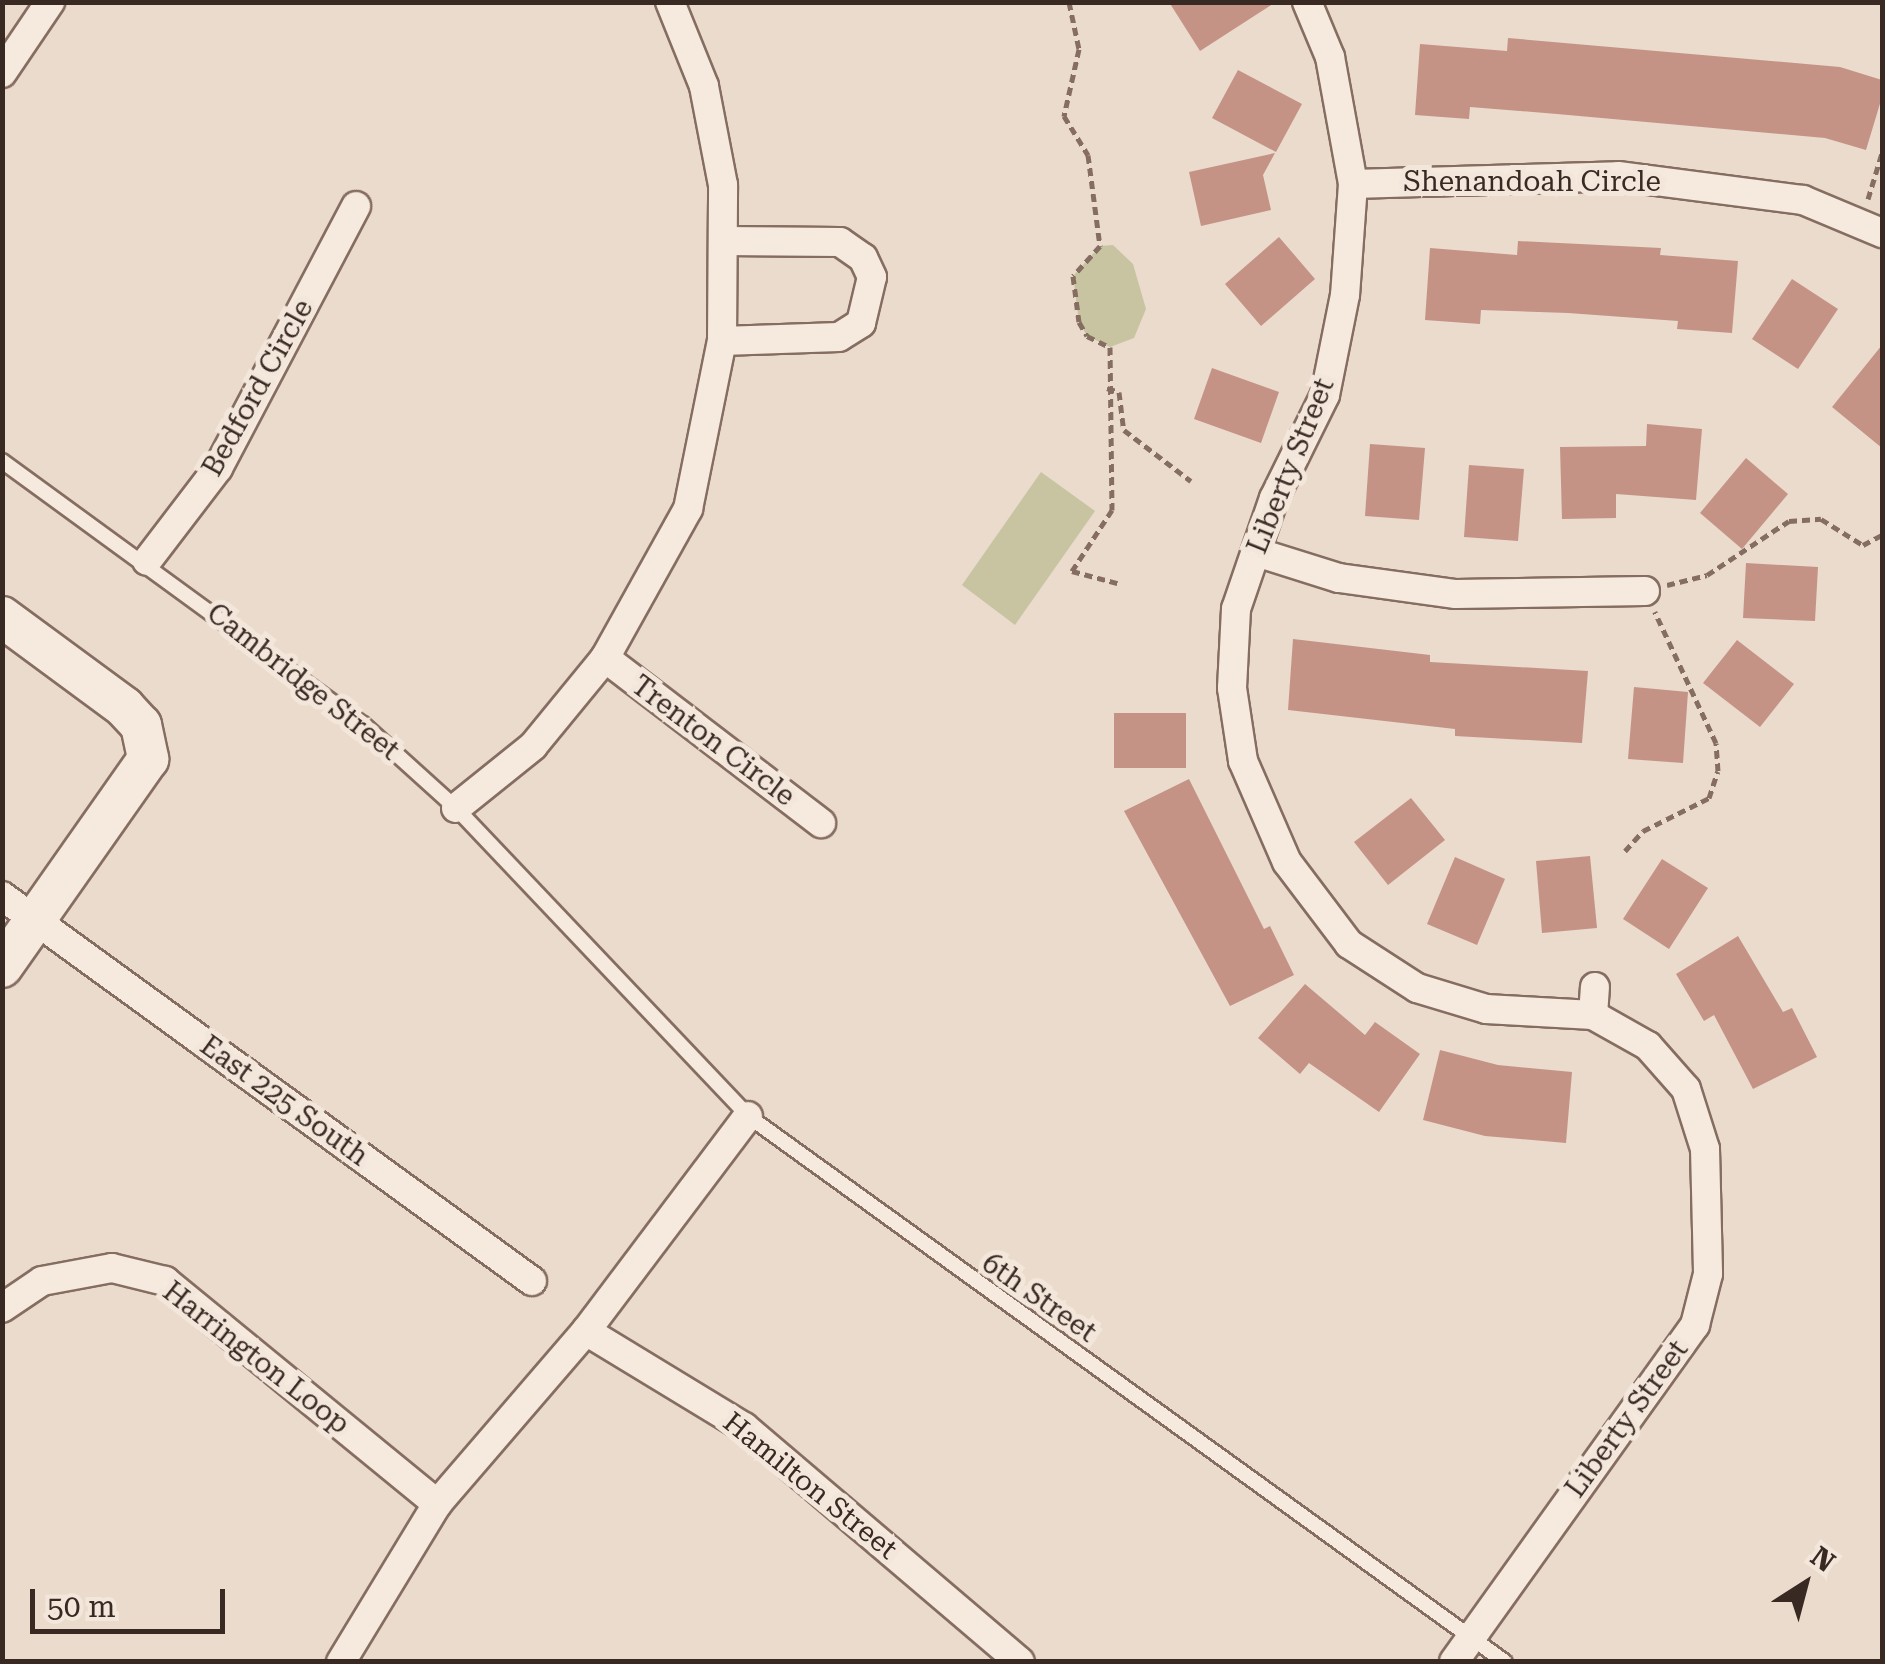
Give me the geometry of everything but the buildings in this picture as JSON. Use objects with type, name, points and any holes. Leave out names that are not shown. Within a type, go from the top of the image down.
[{"type":"street","points":[[2,73],[50,2]]},
{"type":"street","points":[[456,808],[533,746],[605,658],[688,509],[722,341],[724,241],[717,140],[670,2]]},
{"type":"street","name":"Liberty Street","points":[[1306,2],[1330,58],[1352,184],[1345,295],[1325,395],[1274,498],[1236,610],[1232,688],[1244,761],[1287,862],[1349,944],[1416,988],[1486,1009],[1594,1001],[1648,1046],[1686,1089],[1706,1148],[1708,1274],[1695,1325],[1454,1662]]},
{"type":"street","name":"Shenandoah Circle","points":[[1352,184],[1618,176],[1742,188],[1872,227]]},
{"type":"street","name":"Bedford Circle","points":[[147,562],[218,468],[356,206]]},
{"type":"street","points":[[722,341],[839,337],[861,323],[872,277],[862,258],[840,242],[724,241]]},
{"type":"street","points":[[1256,552],[1339,578],[1456,594],[1645,590]]},
{"type":"street","points":[[2,618],[124,707],[146,743],[140,776],[2,967]]},
{"type":"street","name":"Trenton Circle","points":[[605,658],[821,824]]},
{"type":"street","name":"East 225 South","points":[[2,896],[532,1280]]},
{"type":"street","points":[[352,1658],[437,1504],[586,1332],[748,1116]]},
{"type":"street","name":"Harrington Loop","points":[[2,1308],[42,1281],[112,1268],[165,1281],[437,1504]]},
{"type":"street","name":"Hamilton Street","points":[[586,1332],[744,1427],[1020,1662]]},
{"type":"lane","name":"Cambridge Street","points":[[2,461],[147,562],[363,724],[456,808],[576,936]]},
{"type":"lane","name":"6th Street","points":[[576,936],[748,1116],[1505,1662]]},
{"type":"path","points":[[1068,3],[1079,49],[1064,116],[1088,155],[1100,246],[1073,276],[1079,322],[1087,336],[1110,347],[1107,388],[1112,510],[1072,571],[1117,583]]},
{"type":"path","points":[[1872,227],[1882,153]]},
{"type":"path","points":[[1107,388],[1119,392],[1124,430],[1191,481]]},
{"type":"path","points":[[1625,851],[1643,832],[1709,798],[1718,771],[1703,710],[1645,590],[1707,575],[1789,522],[1821,519],[1863,545],[1882,535]]},
{"type":"shaded area","points":[[1113,245],[1133,264],[1146,309],[1134,338],[1110,347],[1087,336],[1079,322],[1073,276],[1100,246]]},
{"type":"shaded area","points":[[1041,472],[1095,511],[1015,625],[962,585]]}]
